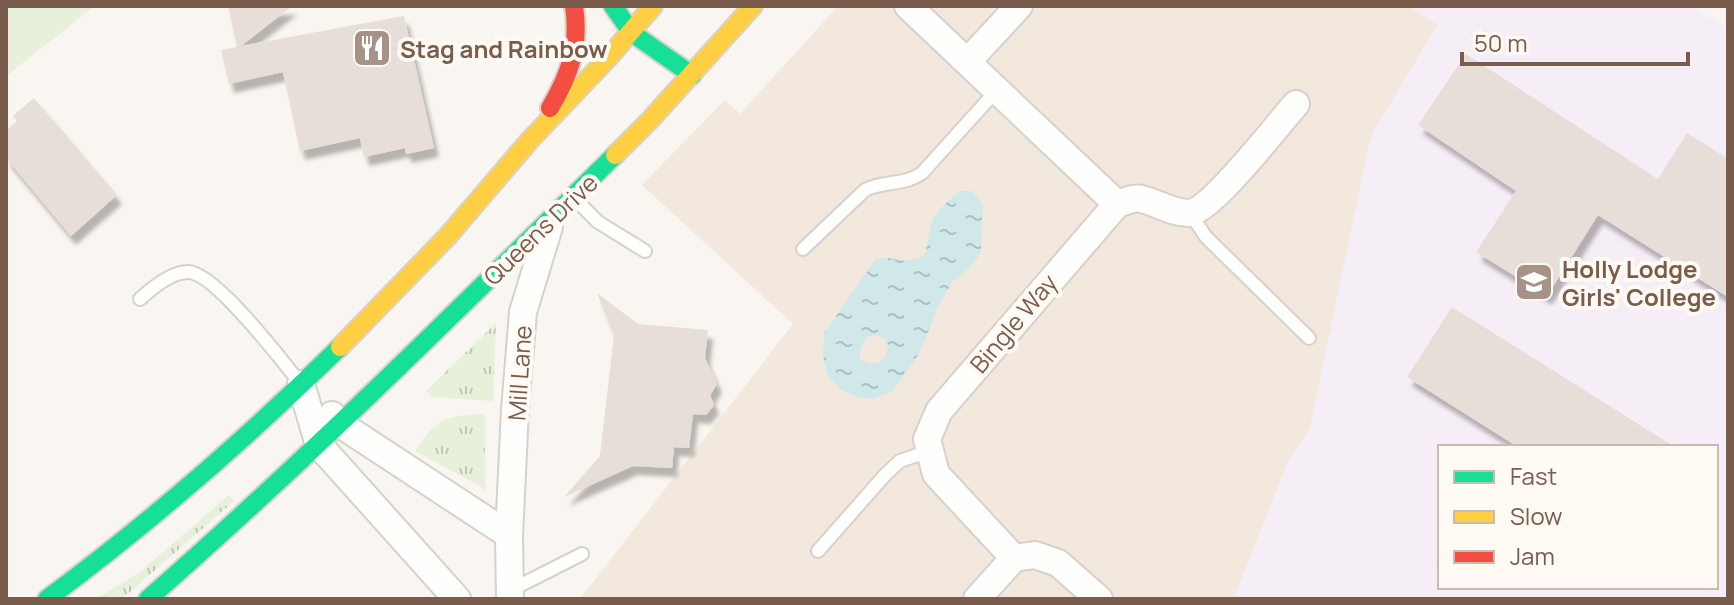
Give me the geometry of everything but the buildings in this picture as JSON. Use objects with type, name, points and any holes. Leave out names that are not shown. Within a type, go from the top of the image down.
[{"type":"main road","points":[[531,140],[564,85],[572,65],[578,44],[574,6]]},
{"type":"main road","points":[[613,6],[632,33],[692,75]]},
{"type":"main road","points":[[47,599],[106,556],[229,451],[301,384],[448,236],[531,140],[603,66],[653,6]]},
{"type":"main road","name":"Queens Drive","points":[[148,599],[319,445],[574,197],[692,75],[753,6]]},
{"type":"main road","points":[[680,47],[692,75]]},
{"type":"main road","points":[[357,385],[388,378]]},
{"type":"main road","points":[[301,384],[328,387]]},
{"type":"street","points":[[908,6],[1117,204],[1138,198],[1190,213],[1203,208],[1296,104]]},
{"type":"street","points":[[968,61],[1019,6]]},
{"type":"street","name":"Bingle Way","points":[[929,451],[927,439],[939,411],[1117,204]]},
{"type":"street","name":"Mill Lane","points":[[509,595],[509,535],[523,312],[553,216]]},
{"type":"street","points":[[301,384],[340,424],[509,535]]},
{"type":"street","points":[[301,384],[319,445],[457,599]]},
{"type":"street","points":[[929,451],[936,474],[1014,558]]},
{"type":"street","points":[[977,599],[1014,558],[1035,555],[1058,563],[1099,599]]},
{"type":"lane","points":[[803,249],[865,190],[875,185],[911,181],[922,173],[997,90]]},
{"type":"lane","points":[[574,197],[598,222],[645,251]]},
{"type":"lane","points":[[1190,213],[1206,237],[1309,338]]},
{"type":"lane","points":[[140,299],[155,285],[186,271],[204,276],[301,384]]},
{"type":"lane","points":[[818,551],[892,468],[900,461],[929,451]]},
{"type":"lane","points":[[509,595],[582,554]]},
{"type":"shaded area","points":[[838,6],[1408,6],[1438,24],[1371,136],[1310,428],[1287,464],[1234,599],[580,599],[793,324],[642,185],[725,100],[740,114]]},
{"type":"shaded area","name":"Holly Lodge Girls' College","points":[[1408,6],[1692,6],[1728,28],[1728,599],[1234,599],[1287,464],[1310,428],[1371,136],[1438,25]]},
{"type":"green space","points":[[6,6],[95,6],[6,76]]},
{"type":"green space","points":[[496,323],[493,401],[432,397],[426,391]]},
{"type":"green space","points":[[485,414],[485,489],[415,451],[430,431],[444,420]]},
{"type":"green space","points":[[229,495],[234,501],[122,599],[96,599],[140,572]]},
{"type":"water","points":[[960,191],[972,191],[983,204],[981,253],[954,280],[940,302],[919,354],[893,391],[873,399],[841,390],[827,374],[823,356],[824,333],[876,259],[908,260],[924,256],[934,217]],"holes":[[[877,335],[885,340],[887,352],[880,362],[872,364],[861,360],[859,353],[866,337]]]},
{"type":"traffic: fast","points":[[613,6],[632,33],[692,75]]},
{"type":"traffic: fast","points":[[148,599],[327,436],[615,155]]},
{"type":"traffic: fast","points":[[47,599],[198,478],[340,347]]},
{"type":"traffic: slow","points":[[340,347],[447,237],[530,140],[653,6]]},
{"type":"traffic: slow","points":[[615,155],[753,6]]},
{"type":"traffic: jam","points":[[550,108],[572,59],[576,34],[574,6]]},
{"type":"place","name":"Stag and Rainbow","points":[[372,48]]},
{"type":"place","name":"Holly Lodge Girls' College","points":[[1534,282]]}]
